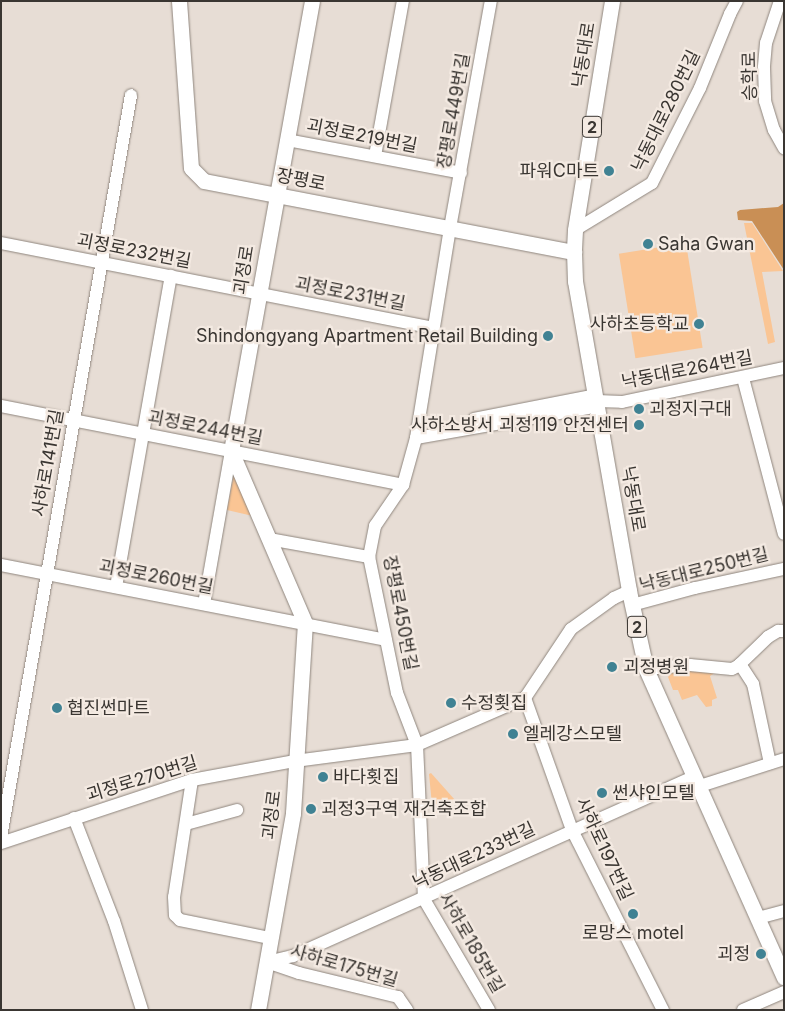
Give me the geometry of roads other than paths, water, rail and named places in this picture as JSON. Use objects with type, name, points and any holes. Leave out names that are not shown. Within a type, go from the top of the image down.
[{"type":"main road","name":"장평로","points":[[179,1],[191,168],[204,181],[574,252]]},
{"type":"main road","name":"괴정로","points":[[258,1010],[293,813],[305,623],[232,452],[276,194],[312,1]]},
{"type":"main road","name":"낙동대로","points":[[612,1],[575,230],[574,252],[575,282],[598,401],[630,598],[646,669],[784,977]]},
{"type":"street","points":[[375,156],[404,1]]},
{"type":"street","name":"장평로449번길","points":[[450,228],[491,1]]},
{"type":"street","name":"낙동대로280번길","points":[[575,230],[652,184],[700,88],[730,14],[738,1]]},
{"type":"street","name":"승학로","points":[[780,1],[766,43],[764,68],[765,101],[774,130],[784,148]]},
{"type":"street","name":"사하로141번길","points":[[1,837],[131,95]]},
{"type":"street","name":"괴정로219번길","points":[[287,140],[460,173]]},
{"type":"street","name":"장평로450번길","points":[[417,744],[397,693],[369,557],[375,526],[403,485],[416,434],[450,228]]},
{"type":"street","name":"괴정로232번길","points":[[1,243],[260,294]]},
{"type":"street","points":[[116,587],[171,276]]},
{"type":"street","name":"괴정로231번길","points":[[260,294],[434,328]]},
{"type":"street","name":"낙동대로264번길","points":[[416,434],[598,401],[622,402],[784,368]]},
{"type":"street","points":[[743,378],[784,534]]},
{"type":"street","name":"괴정로244번길","points":[[1,406],[403,485]]},
{"type":"street","points":[[204,604],[232,452]]},
{"type":"street","points":[[269,539],[369,557]]},
{"type":"street","name":"괴정로260번길","points":[[1,565],[305,623]]},
{"type":"street","name":"낙동대로250번길","points":[[525,698],[571,629],[614,598],[630,598],[695,588],[784,568]]},
{"type":"street","points":[[305,623],[386,640]]},
{"type":"street","points":[[646,669],[690,665],[732,668],[740,664],[768,637],[784,630]]},
{"type":"street","points":[[740,664],[753,684],[770,763]]},
{"type":"street","name":"괴정로270번길","points":[[1,843],[192,780],[295,761],[417,744],[525,698]]},
{"type":"street","name":"사하로197번길","points":[[525,698],[572,830],[663,1010]]},
{"type":"street","name":"사하로185번길","points":[[417,744],[424,899],[489,1010]]},
{"type":"street","name":"낙동대로233번길","points":[[267,962],[293,956],[424,899],[572,830],[695,782],[784,759]]},
{"type":"street","points":[[192,780],[174,897],[175,915],[180,920],[270,938]]},
{"type":"street","points":[[186,824],[237,810]]},
{"type":"street","points":[[74,818],[114,921],[142,1010]]},
{"type":"street","points":[[758,918],[784,911]]},
{"type":"street","name":"사하로175번길","points":[[267,962],[308,976],[398,997],[407,1010]]},
{"type":"street","points":[[743,1010],[784,992]]},
{"type":"place","name":"파워C마트","points":[[609,171]]},
{"type":"place","name":"Saha Gwan","points":[[648,244]]},
{"type":"place","name":"사하초등학교","points":[[699,324]]},
{"type":"place","name":"Shindongyang Apartment Retail Building","points":[[548,336]]},
{"type":"place","name":"괴정지구대","points":[[639,409]]},
{"type":"place","name":"사하소방서 괴정119 안전센터","points":[[639,425]]},
{"type":"place","name":"괴정병원","points":[[612,667]]},
{"type":"place","name":"수정횟집","points":[[451,703]]},
{"type":"place","name":"협진썬마트","points":[[57,708]]},
{"type":"place","name":"엘레강스모텔","points":[[513,734]]},
{"type":"place","name":"바다횟집","points":[[323,777]]},
{"type":"place","name":"썬샤인모텔","points":[[602,793]]},
{"type":"place","name":"괴정3구역 재건축조합","points":[[311,809]]},
{"type":"place","name":"로망스 motel","points":[[633,914]]},
{"type":"place","name":"괴정","points":[[761,954]]}]
